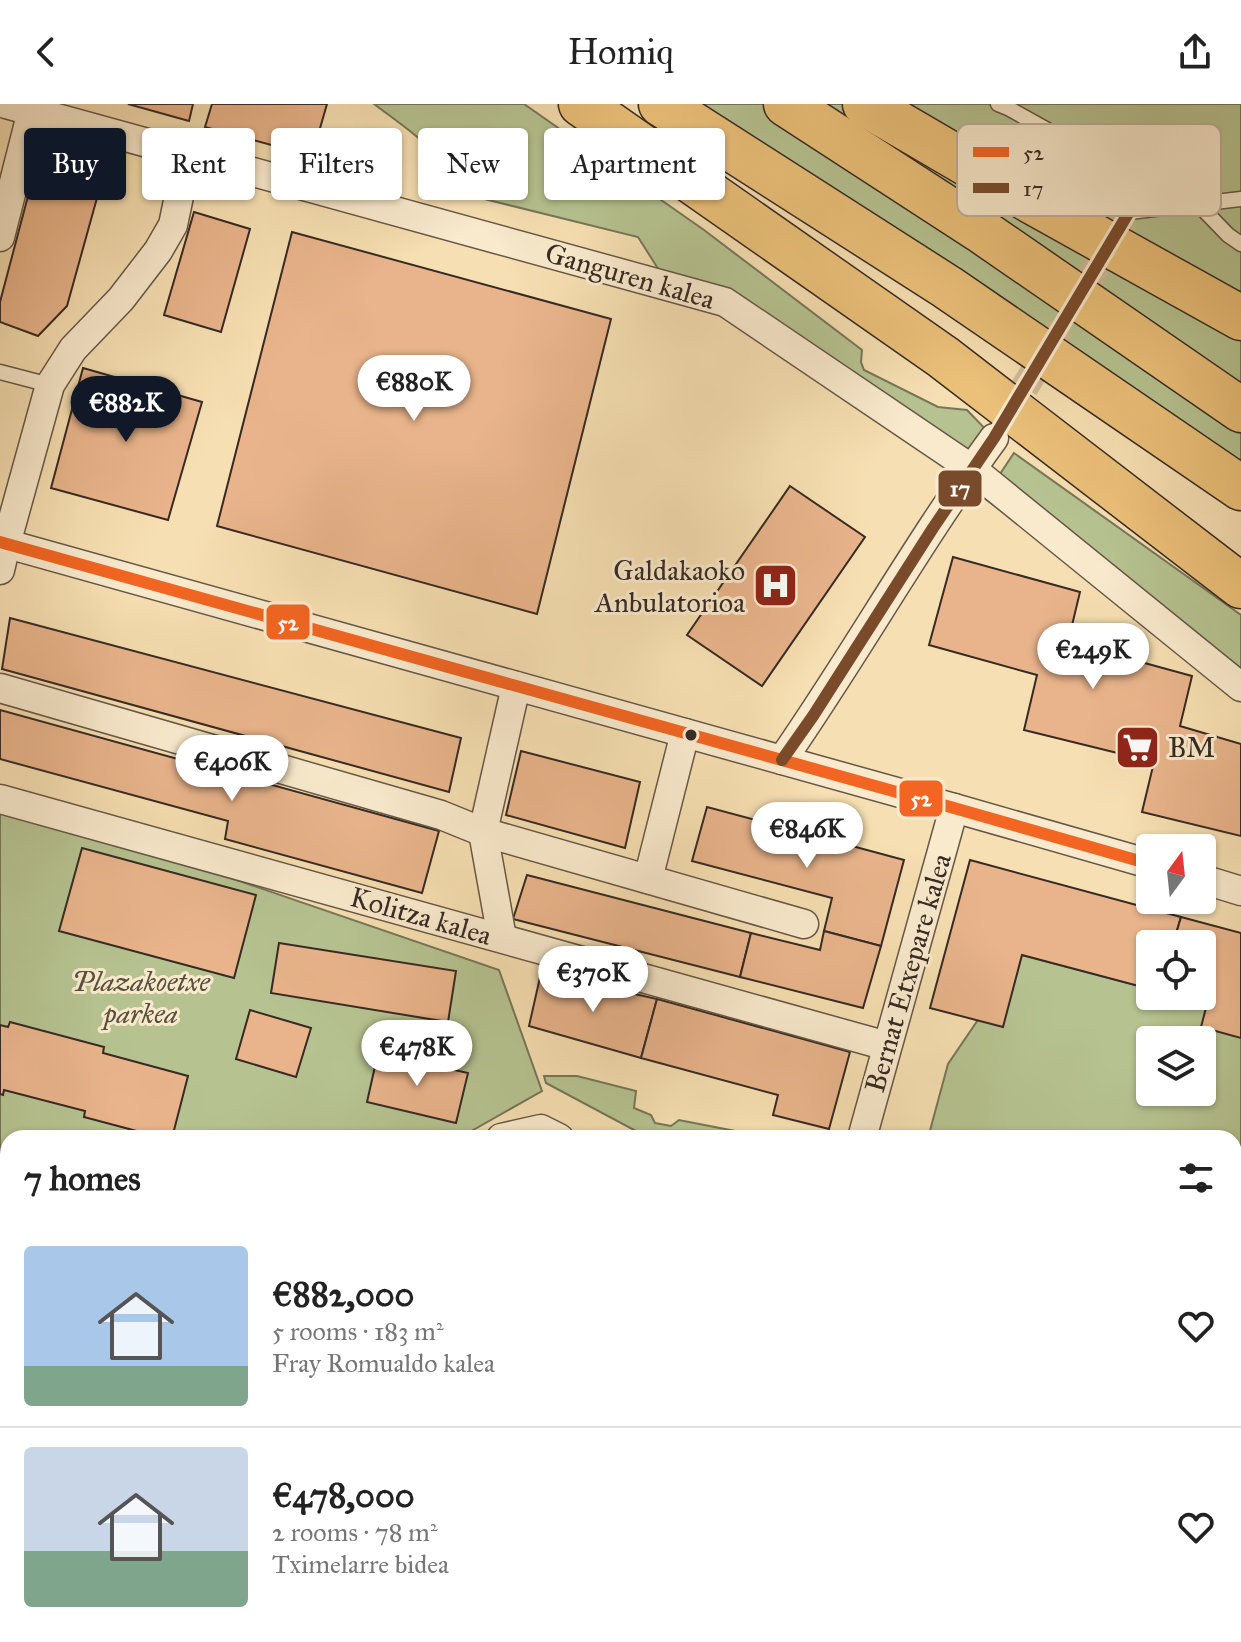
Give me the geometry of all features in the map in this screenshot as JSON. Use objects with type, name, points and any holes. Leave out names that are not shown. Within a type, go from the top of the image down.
[{"type":"highway","points":[[581,104],[943,357],[1241,586]]},
{"type":"highway","points":[[661,104],[947,287],[1241,488]]},
{"type":"highway","points":[[786,104],[957,215]]},
{"type":"highway","points":[[865,104],[957,158]]},
{"type":"highway","points":[[958,216],[1241,410]]},
{"type":"highway","points":[[1058,216],[1241,318]]},
{"type":"street","name":"Ganguren kalea","points":[[19,108],[142,142]]},
{"type":"street","points":[[0,237],[19,108]]},
{"type":"street","name":"Ganguren kalea","points":[[255,173],[725,302],[972,469],[1241,687]]},
{"type":"street","points":[[178,200],[173,225],[158,251],[121,299],[73,349],[50,385],[2,552],[516,686],[1136,860]]},
{"type":"street","points":[[782,760],[994,438]]},
{"type":"street","points":[[502,938],[483,832],[516,686]]},
{"type":"street","points":[[0,688],[804,924]]},
{"type":"street","points":[[648,879],[685,733]]},
{"type":"street","name":"Kolitza kalea","points":[[0,799],[887,1046]]},
{"type":"street","name":"Bernat Etxepare kalea","points":[[864,1130],[954,808]]},
{"type":"street","points":[[1216,883],[1241,891]]},
{"type":"lane","points":[[998,104],[1037,124]]},
{"type":"lane","points":[[1221,201],[1241,199]]},
{"type":"lane","points":[[1210,216],[1241,244]]},
{"type":"lane","points":[[0,372],[50,385]]},
{"type":"green space","points":[[374,104],[524,104],[558,128],[544,128],[544,200],[661,200],[862,350],[864,370],[938,407],[967,410],[994,438],[972,469],[725,302],[669,286],[638,237],[488,200],[528,200],[528,128],[418,128],[418,138]]},
{"type":"green space","points":[[689,104],[1241,104],[1241,465]]},
{"type":"green space","points":[[1014,453],[1241,615],[1241,689],[984,498]]},
{"type":"green space","name":"Plazakoetxe parkea","points":[[0,799],[499,970],[542,1091],[473,1130],[0,1130]]},
{"type":"green space","points":[[1022,955],[1136,985],[1136,1010],[1216,1010],[1216,1001],[1241,991],[1241,1130],[930,1130],[948,1064]]},
{"type":"green space","points":[[544,1076],[577,1076],[636,1091],[634,1108],[651,1115],[655,1123],[671,1126],[679,1120],[730,1130],[634,1130],[546,1083]]},
{"type":"building","points":[[128,104],[193,104],[189,121]]},
{"type":"building","points":[[212,104],[327,104],[320,128],[271,128],[271,145],[255,141],[255,128],[205,127]]},
{"type":"building","points":[[27,200],[96,200],[67,306],[38,336],[0,322],[0,302]]},
{"type":"building","points":[[194,212],[250,229],[221,332],[164,315]]},
{"type":"building","points":[[292,232],[611,319],[537,614],[217,526]]},
{"type":"building","points":[[83,368],[202,402],[168,520],[51,488]]},
{"type":"building","name":"Galdakaoko Anbulatorioa","points":[[790,486],[865,537],[762,686],[687,635]]},
{"type":"building","points":[[953,557],[1080,592],[1068,642],[1192,676],[1180,726],[1241,744],[1241,836],[1142,812],[1154,762],[1024,730],[1037,675],[929,645]]},
{"type":"building","points":[[10,618],[461,738],[449,792],[2,669]]},
{"type":"building","points":[[0,710],[439,831],[422,893],[225,839],[228,821],[0,759]]},
{"type":"building","points":[[521,751],[640,782],[625,848],[506,815]]},
{"type":"building","points":[[707,807],[904,860],[881,946],[824,931],[832,898],[692,861]]},
{"type":"building","points":[[82,848],[256,895],[234,978],[59,931]]},
{"type":"building","points":[[970,860],[1136,905],[1136,914],[1181,917],[1177,930],[1136,930],[1136,985],[1022,955],[1003,1027],[930,1008]]},
{"type":"building","points":[[527,875],[751,933],[740,977],[513,919]]},
{"type":"building","points":[[1181,917],[1241,933],[1241,1038],[1216,1031],[1216,1026],[1201,1026],[1205,1010],[1216,1010],[1216,930],[1177,930]]},
{"type":"building","points":[[824,931],[881,946],[863,1008],[740,977],[751,933],[820,950]]},
{"type":"building","points":[[279,943],[456,971],[448,1022],[271,993]]},
{"type":"building","points":[[541,973],[657,999],[641,1058],[529,1026]]},
{"type":"building","points":[[657,999],[850,1052],[829,1129],[773,1115],[778,1095],[641,1058]]},
{"type":"building","points":[[250,1010],[311,1028],[296,1077],[236,1059]]},
{"type":"building","points":[[10,1022],[104,1047],[103,1053],[188,1076],[174,1130],[133,1130],[84,1117],[85,1111],[4,1090],[3,1095],[0,1094],[0,1025],[8,1027]]},
{"type":"building","points":[[378,1053],[468,1073],[456,1123],[367,1102]]},
{"type":"tunnel","points":[[1003,424],[1127,216]]},
{"type":"transit line","name":"17","points":[[782,760],[994,438],[1127,216]]},
{"type":"transit line","name":"52","points":[[0,542],[1136,860]]},
{"type":"place","name":"Galdakaoko Anbulatorioa","points":[[776,586]]},
{"type":"place","name":"BM","points":[[1137,747]]}]
